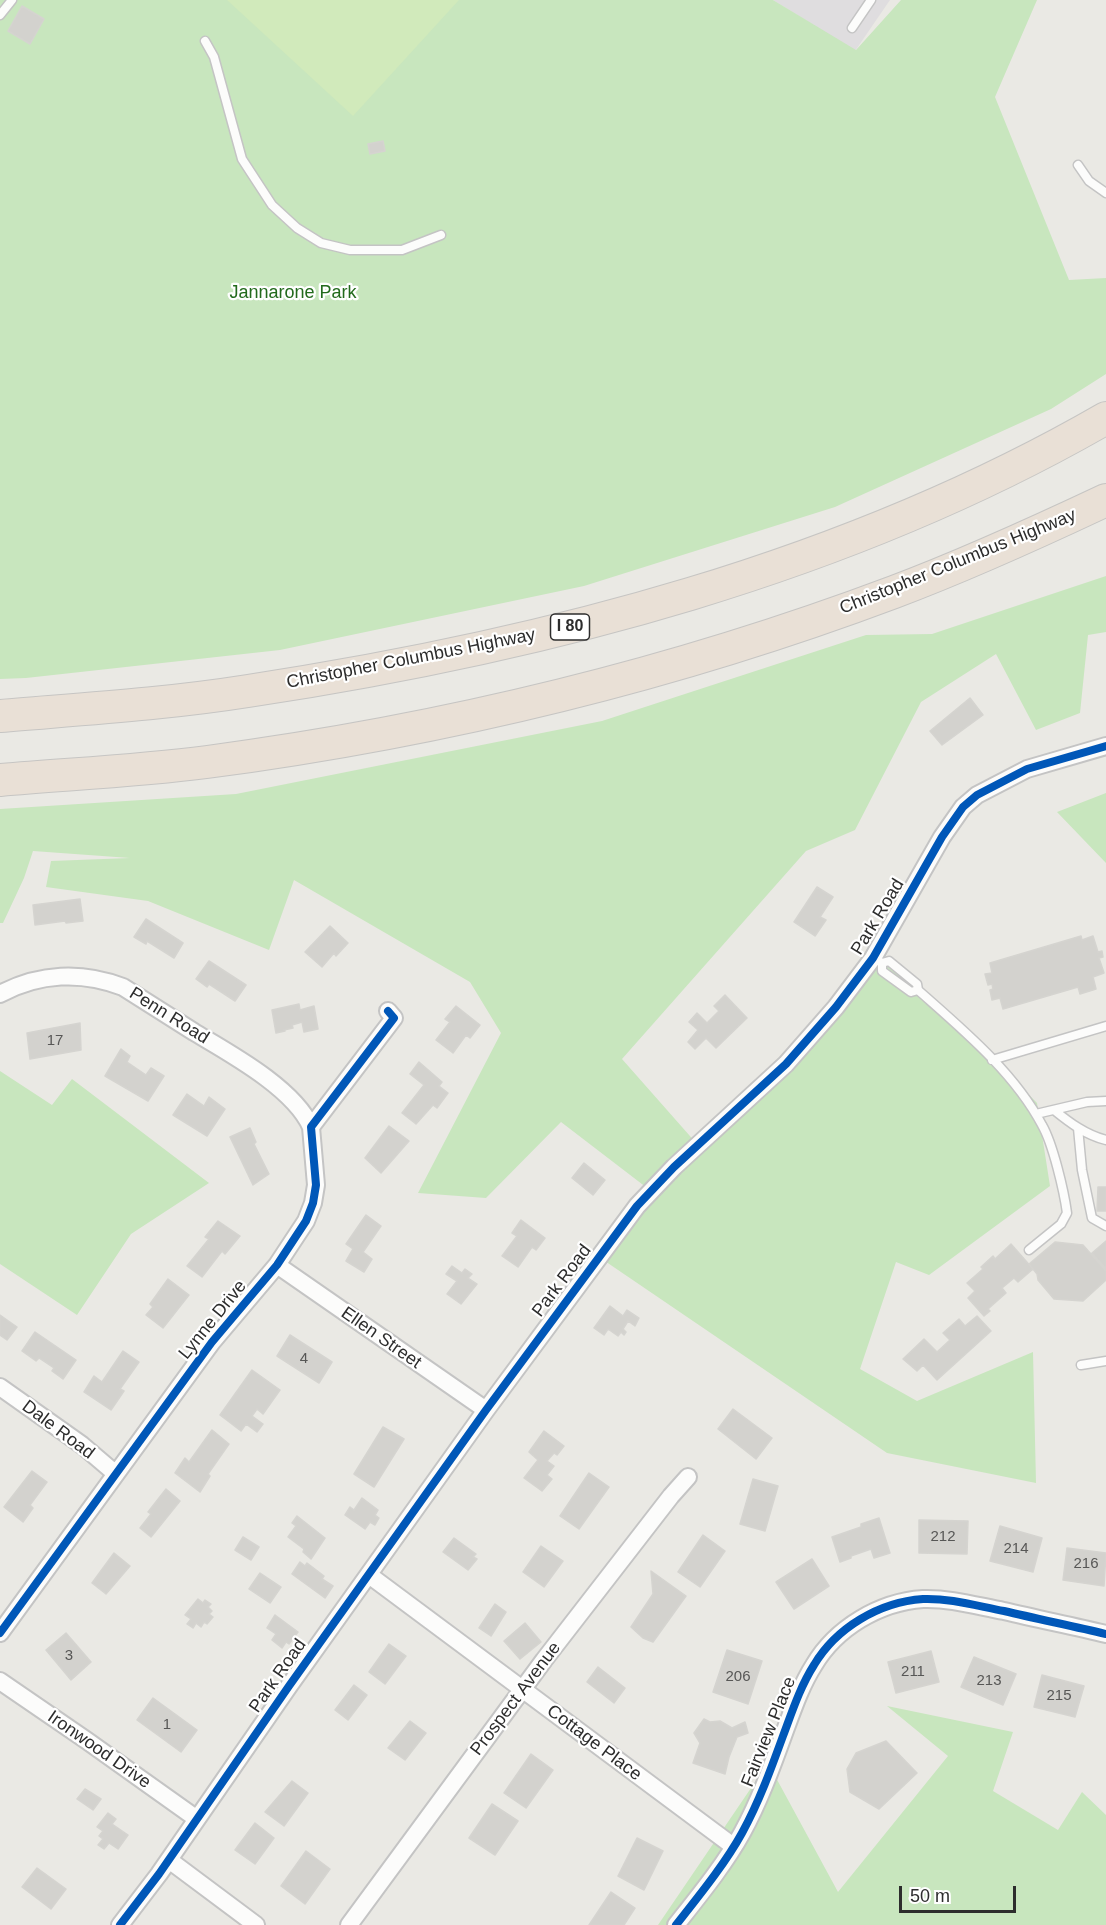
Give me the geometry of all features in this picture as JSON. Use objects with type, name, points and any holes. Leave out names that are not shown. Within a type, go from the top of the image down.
[{"type":"highway","name":"Christopher Columbus Highway","points":[[0,716],[132,705],[246,692],[397,666],[577,625],[755,572],[880,528],[1011,469],[1106,418]]},
{"type":"highway","name":"Christopher Columbus Highway","points":[[0,780],[204,762],[293,749],[372,736],[491,711],[602,684],[703,656],[894,592],[993,552],[1106,500]]},
{"type":"street","name":"Park Road","points":[[120,1925],[169,1860],[486,1410],[637,1206],[674,1167],[786,1064],[877,960],[942,837],[963,807],[976,795],[1027,769],[1106,746]]},
{"type":"street","name":"Penn Road","points":[[0,994],[15,986],[61,977],[86,976],[103,979],[123,987],[255,1070],[306,1115],[311,1127]]},
{"type":"street","points":[[311,1127],[394,1018],[388,1011]]},
{"type":"street","name":"Lynne Drive","points":[[0,1633],[212,1342],[277,1265],[306,1221],[313,1203],[316,1175],[311,1127]]},
{"type":"street","name":"Ellen Street","points":[[277,1265],[486,1410]]},
{"type":"street","name":"Dale Road","points":[[0,1387],[82,1445],[116,1474]]},
{"type":"street","name":"Prospect Avenue","points":[[349,1925],[523,1689],[688,1477]]},
{"type":"street","name":"Cottage Place","points":[[369,1575],[733,1846]]},
{"type":"street","name":"Fairview Place","points":[[676,1925],[742,1834],[770,1773],[797,1700],[814,1665],[829,1645],[847,1628],[865,1616],[898,1603],[923,1599],[947,1600],[1106,1634]]},
{"type":"street","name":"Ironwood Drive","points":[[0,1681],[197,1819]]},
{"type":"street","points":[[169,1860],[256,1925]]},
{"type":"lane","points":[[0,15],[12,0]]},
{"type":"lane","points":[[852,28],[871,0]]},
{"type":"lane","points":[[205,41],[214,57],[242,159],[272,205],[297,228],[321,243],[350,250],[402,250],[441,235]]},
{"type":"lane","points":[[1078,165],[1089,181],[1106,193]]},
{"type":"lane","points":[[877,960],[882,971],[911,992],[918,990],[993,1060],[1026,1098],[1044,1126],[1067,1213],[1060,1224],[1029,1250]]},
{"type":"lane","points":[[993,1060],[1106,1026]]},
{"type":"lane","points":[[1036,1114],[1087,1102],[1106,1101]]},
{"type":"lane","points":[[1054,1110],[1078,1128],[1094,1137],[1106,1140]]},
{"type":"lane","points":[[1078,1128],[1082,1170],[1092,1218],[1106,1226]]},
{"type":"lane","points":[[1081,1365],[1106,1360]]},
{"type":"shaded area","points":[[773,0],[890,0],[855,51]]},
{"type":"green space","name":"Jannarone Park","points":[[0,0],[773,0],[856,50],[901,0],[1037,0],[995,97],[1069,280],[1106,278],[1106,374],[1051,409],[835,507],[584,586],[280,650],[0,679]]},
{"type":"green space","points":[[227,0],[459,0],[353,116]]},
{"type":"green space","points":[[1106,576],[1106,632],[1088,635],[1080,713],[1036,730],[996,654],[921,702],[855,830],[806,851],[622,1059],[697,1144],[877,954],[970,1034],[1037,1103],[1050,1186],[929,1275],[896,1262],[860,1369],[917,1401],[1033,1352],[1036,1483],[887,1453],[596,1255],[651,1191],[561,1122],[486,1198],[418,1193],[501,1033],[470,982],[294,880],[269,950],[148,901],[46,887],[51,861],[130,858],[33,851],[24,878],[3,923],[0,923],[0,809],[236,794],[602,721],[866,635],[932,634]]},
{"type":"green space","points":[[1106,793],[1106,863],[1057,812]]},
{"type":"green space","points":[[0,1071],[52,1105],[72,1079],[209,1183],[131,1234],[77,1315],[0,1264]]},
{"type":"green space","points":[[887,1706],[1013,1732],[993,1791],[1058,1830],[1082,1792],[1106,1815],[1106,1925],[658,1925],[768,1763],[838,1892],[948,1756]]},
{"type":"building","points":[[22,6],[44,19],[30,44],[8,31]]},
{"type":"building","points":[[383,141],[385,151],[370,154],[368,144]]},
{"type":"building","points":[[970,698],[983,715],[942,745],[930,731]]},
{"type":"building","points":[[817,887],[833,897],[820,917],[826,920],[815,936],[794,922]]},
{"type":"building","points":[[80,899],[83,921],[35,925],[33,905]]},
{"type":"building","points":[[146,919],[183,943],[174,958],[147,941],[146,944],[134,937]]},
{"type":"building","points":[[330,926],[348,943],[336,956],[334,953],[322,967],[305,952]]},
{"type":"building","points":[[1081,936],[1082,940],[1093,936],[1098,952],[1102,951],[1103,957],[1099,958],[1104,973],[1093,977],[1096,989],[1080,994],[1078,987],[1003,1009],[1000,998],[992,1000],[990,990],[993,989],[992,984],[988,985],[985,974],[992,973],[990,963]]},
{"type":"building","points":[[209,961],[246,985],[235,1001],[209,984],[207,987],[196,979]]},
{"type":"building","points":[[725,995],[747,1018],[716,1048],[706,1038],[695,1049],[688,1042],[698,1030],[689,1022],[697,1013],[707,1023],[719,1011],[714,1006]]},
{"type":"building","points":[[299,1004],[300,1010],[314,1006],[318,1029],[304,1032],[302,1022],[292,1025],[293,1028],[276,1033],[272,1010]]},
{"type":"building","points":[[456,1006],[480,1025],[470,1038],[466,1035],[453,1053],[436,1040],[450,1022],[445,1019]]},
{"type":"building","points":[[80,1023],[81,1050],[30,1059],[27,1033]]},
{"type":"building","points":[[121,1049],[130,1056],[127,1062],[146,1075],[151,1068],[164,1076],[148,1101],[105,1076]]},
{"type":"building","points":[[419,1062],[442,1082],[439,1086],[448,1093],[437,1108],[433,1105],[416,1124],[402,1113],[424,1085],[410,1074]]},
{"type":"building","points":[[187,1094],[204,1106],[209,1097],[225,1109],[207,1136],[173,1115]]},
{"type":"building","points":[[389,1126],[409,1141],[381,1173],[365,1158]]},
{"type":"building","points":[[250,1128],[256,1142],[254,1144],[269,1174],[253,1185],[230,1137]]},
{"type":"building","points":[[584,1163],[605,1180],[593,1195],[572,1178]]},
{"type":"building","points":[[1098,1187],[1106,1187],[1106,1211],[1097,1211]]},
{"type":"building","points":[[366,1215],[381,1226],[363,1252],[372,1259],[364,1272],[346,1261],[353,1249],[346,1244]]},
{"type":"building","points":[[521,1220],[545,1238],[536,1250],[532,1247],[518,1267],[502,1256],[517,1236],[512,1233]]},
{"type":"building","points":[[218,1221],[240,1236],[225,1254],[222,1251],[202,1277],[187,1266],[209,1239],[205,1237]]},
{"type":"building","points":[[1106,1241],[1106,1269],[1092,1253]]},
{"type":"building","points":[[1055,1242],[1083,1245],[1106,1271],[1106,1280],[1083,1301],[1054,1299],[1038,1280],[1037,1274],[1029,1264]]},
{"type":"building","points":[[1011,1244],[1033,1269],[1018,1282],[1014,1278],[1002,1288],[1006,1293],[988,1309],[990,1311],[984,1316],[968,1298],[975,1291],[967,1283],[983,1269],[981,1267],[993,1256],[995,1259]]},
{"type":"building","points":[[452,1266],[462,1273],[465,1269],[472,1274],[468,1278],[477,1284],[461,1304],[447,1294],[457,1281],[446,1274]]},
{"type":"building","points":[[168,1279],[189,1295],[163,1328],[146,1315],[153,1307],[150,1304]]},
{"type":"building","points":[[610,1306],[623,1316],[627,1310],[639,1318],[635,1326],[628,1321],[623,1329],[626,1332],[624,1335],[621,1332],[618,1336],[608,1329],[604,1335],[594,1328]]},
{"type":"building","points":[[0,1315],[17,1327],[7,1340],[0,1335]]},
{"type":"building","points":[[977,1316],[991,1331],[937,1380],[923,1365],[917,1371],[903,1359],[924,1339],[937,1352],[950,1340],[943,1333],[959,1319],[965,1326]]},
{"type":"building","points":[[35,1332],[76,1360],[63,1379],[52,1371],[54,1368],[39,1358],[36,1361],[22,1351]]},
{"type":"building","points":[[290,1335],[332,1362],[319,1383],[277,1356]]},
{"type":"building","points":[[123,1351],[139,1362],[120,1389],[124,1391],[111,1410],[84,1392],[94,1376],[102,1382]]},
{"type":"building","points":[[252,1370],[280,1390],[263,1414],[257,1409],[252,1416],[263,1424],[257,1432],[246,1424],[241,1431],[220,1415]]},
{"type":"building","points":[[733,1409],[772,1438],[756,1459],[718,1429]]},
{"type":"building","points":[[383,1427],[404,1439],[374,1487],[354,1474]]},
{"type":"building","points":[[212,1430],[229,1444],[208,1474],[210,1476],[200,1492],[175,1473],[185,1458],[189,1462]]},
{"type":"building","points":[[544,1431],[564,1446],[557,1455],[554,1453],[547,1461],[554,1466],[547,1475],[552,1479],[542,1491],[524,1478],[538,1460],[529,1452]]},
{"type":"building","points":[[32,1471],[47,1482],[30,1505],[33,1508],[23,1522],[4,1507]]},
{"type":"building","points":[[589,1473],[609,1487],[579,1529],[560,1516]]},
{"type":"building","points":[[753,1479],[778,1486],[765,1531],[740,1524]]},
{"type":"building","points":[[166,1489],[180,1501],[151,1537],[140,1528],[151,1514],[148,1512]]},
{"type":"building","points":[[362,1498],[378,1510],[375,1515],[379,1518],[375,1525],[370,1522],[365,1529],[345,1515],[350,1507],[354,1510]]},
{"type":"building","points":[[297,1516],[325,1538],[311,1559],[303,1552],[304,1549],[288,1537],[296,1526],[292,1523]]},
{"type":"building","points":[[879,1518],[890,1553],[874,1558],[871,1549],[840,1562],[832,1537]]},
{"type":"building","points":[[919,1520],[968,1521],[967,1554],[919,1553]]},
{"type":"building","points":[[1000,1526],[1042,1538],[1033,1572],[990,1561]]},
{"type":"building","points":[[703,1535],[725,1551],[700,1587],[678,1572]]},
{"type":"building","points":[[243,1537],[259,1547],[251,1560],[235,1550]]},
{"type":"building","points":[[454,1538],[476,1554],[473,1557],[477,1559],[468,1570],[443,1552]]},
{"type":"building","points":[[541,1546],[563,1561],[544,1587],[523,1572]]},
{"type":"building","points":[[1067,1548],[1106,1553],[1104,1586],[1063,1580]]},
{"type":"building","points":[[114,1553],[130,1566],[106,1594],[92,1583]]},
{"type":"building","points":[[812,1559],[829,1586],[794,1609],[776,1582]]},
{"type":"building","points":[[300,1562],[305,1566],[307,1563],[324,1576],[322,1579],[333,1586],[325,1598],[292,1574]]},
{"type":"building","points":[[651,1571],[686,1596],[653,1642],[643,1638],[631,1627],[653,1594]]},
{"type":"building","points":[[260,1573],[281,1587],[270,1603],[249,1589]]},
{"type":"building","points":[[198,1599],[203,1603],[205,1600],[211,1604],[208,1607],[212,1611],[209,1614],[213,1617],[207,1624],[204,1622],[201,1627],[196,1623],[193,1628],[187,1624],[191,1619],[185,1615]]},
{"type":"building","points":[[495,1604],[506,1612],[491,1636],[479,1628]]},
{"type":"building","points":[[275,1615],[298,1632],[289,1644],[286,1642],[282,1648],[272,1640],[276,1634],[267,1628]]},
{"type":"building","points":[[525,1623],[541,1642],[520,1659],[504,1641]]},
{"type":"building","points":[[66,1633],[91,1662],[71,1680],[46,1650]]},
{"type":"building","points":[[389,1644],[406,1656],[385,1684],[369,1672]]},
{"type":"building","points":[[727,1650],[762,1661],[748,1704],[713,1692]]},
{"type":"building","points":[[931,1651],[939,1682],[896,1693],[888,1662]]},
{"type":"building","points":[[974,1657],[1016,1674],[1003,1705],[961,1687]]},
{"type":"building","points":[[598,1667],[625,1688],[614,1703],[587,1682]]},
{"type":"building","points":[[1042,1675],[1084,1686],[1075,1717],[1034,1707]]},
{"type":"building","points":[[354,1685],[367,1695],[348,1720],[335,1710]]},
{"type":"building","points":[[153,1698],[197,1730],[181,1752],[137,1720]]},
{"type":"building","points":[[704,1719],[710,1722],[720,1721],[732,1728],[745,1722],[748,1733],[737,1737],[725,1774],[693,1763],[700,1743],[694,1733]]},
{"type":"building","points":[[410,1721],[426,1733],[405,1760],[388,1748]]},
{"type":"building","points":[[886,1741],[917,1773],[879,1809],[850,1792],[847,1769],[856,1753]]},
{"type":"building","points":[[531,1754],[553,1770],[526,1808],[504,1793]]},
{"type":"building","points":[[292,1781],[308,1793],[284,1826],[265,1812]]},
{"type":"building","points":[[85,1789],[101,1799],[93,1810],[77,1799]]},
{"type":"building","points":[[492,1804],[518,1821],[495,1855],[469,1838]]},
{"type":"building","points":[[108,1813],[116,1819],[112,1824],[128,1835],[118,1849],[109,1843],[104,1849],[98,1845],[103,1839],[99,1836],[103,1831],[97,1827]]},
{"type":"building","points":[[255,1823],[274,1838],[255,1864],[235,1850]]},
{"type":"building","points":[[637,1838],[663,1851],[644,1890],[618,1876]]},
{"type":"building","points":[[306,1851],[330,1869],[305,1904],[281,1886]]},
{"type":"building","points":[[37,1868],[66,1889],[51,1909],[22,1887]]},
{"type":"building","points":[[611,1892],[635,1908],[624,1925],[589,1925]]},
{"type":"cycle path","points":[[120,1925],[159,1874],[289,1686],[486,1410],[637,1206],[674,1167],[786,1064],[836,1007],[873,958],[942,837],[963,807],[977,795],[1027,769],[1106,746]]},
{"type":"cycle path","points":[[0,1633],[212,1342],[277,1265],[306,1221],[313,1203],[316,1185],[311,1127],[394,1018],[388,1011]]},
{"type":"cycle path","points":[[676,1925],[702,1892],[742,1833],[809,1673],[834,1640],[860,1619],[891,1605],[933,1599],[974,1605],[1106,1634]]}]
